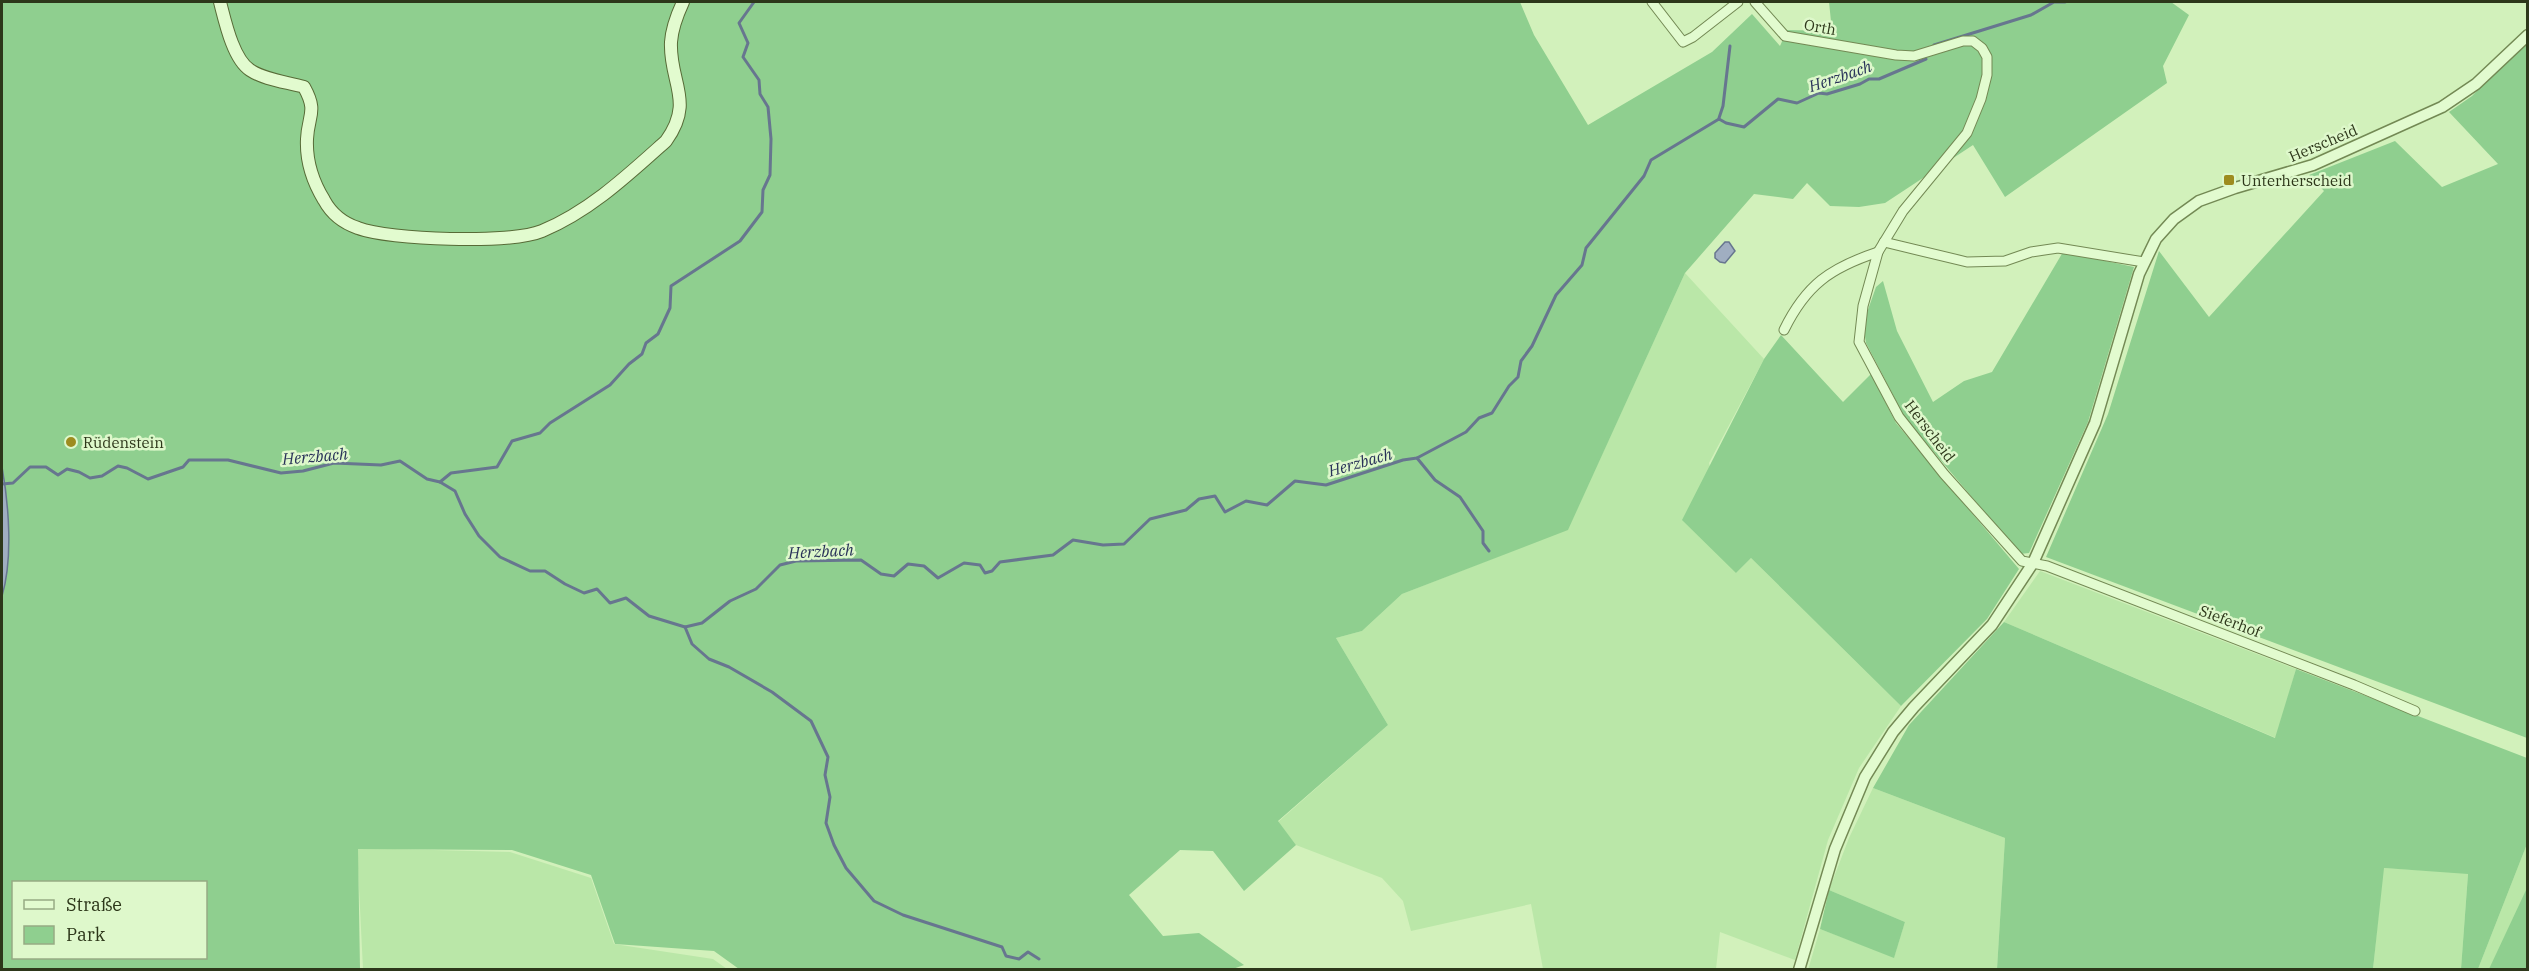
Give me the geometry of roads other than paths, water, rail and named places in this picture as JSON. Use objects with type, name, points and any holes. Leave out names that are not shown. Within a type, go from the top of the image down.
[{"type":"main road","points":[[220,2],[238,58],[244,65],[252,72],[304,87],[313,102],[307,138],[308,158],[324,201],[338,218],[357,228],[382,235],[499,239],[529,235],[559,224],[595,201],[666,141],[680,117],[678,81],[671,44],[674,22],[683,2]]},
{"type":"street","points":[[1652,2],[1683,42],[1693,38],[1738,2]]},
{"type":"street","name":"Orth","points":[[1755,2],[1785,36],[1896,55]]},
{"type":"street","name":"Herscheid","points":[[1799,969],[1835,849],[1865,777],[1893,732],[1914,706],[1992,625],[2033,563],[2095,423],[2144,262],[2162,232],[2174,219],[2199,201],[2313,165],[2442,107],[2476,84],[2528,35]]},
{"type":"street","name":"Herscheid","points":[[1896,55],[1914,56],[1962,40],[1973,41],[1982,48],[1987,57],[1988,75],[1967,133],[1903,211],[1878,252],[1863,306],[1859,342],[1899,417],[1944,474],[2022,561],[2033,563]]},
{"type":"street","points":[[1884,242],[1967,262],[2005,261],[2031,252],[2058,248],[2144,262]]},
{"type":"street","points":[[1784,330],[1803,296],[1831,272],[1848,261],[1878,252]]},
{"type":"street","name":"Sieferhof","points":[[2033,563],[2068,574],[2415,711]]},
{"type":"water","points":[[1725,242],[1729,242],[1735,251],[1725,263],[1715,258],[1715,253]]},
{"type":"water","points":[[2,467],[9,549],[2,596]]},
{"type":"waterway","points":[[440,482],[451,473],[497,467],[512,441],[540,433],[550,423],[610,385],[629,364],[642,354],[646,343],[658,334],[670,308],[671,286],[740,241],[762,212],[763,190],[770,175],[771,139],[768,107],[760,94],[759,80],[743,57],[748,43],[739,23],[754,2]]},
{"type":"waterway","name":"Herzbach","points":[[1934,45],[2031,15],[2054,2],[2065,2]]},
{"type":"waterway","points":[[1719,118],[1723,106],[1730,46]]},
{"type":"waterway","name":"Herzbach","points":[[2,484],[13,483],[30,467],[46,467],[58,475],[67,469],[90,478],[102,476],[118,466],[148,479],[183,467],[189,460],[228,460],[281,473],[303,471],[334,463],[381,465],[400,461],[427,479],[440,482],[455,491],[465,514],[479,536],[500,557],[530,571],[545,571],[584,593],[597,589],[610,603],[626,598],[649,616],[685,627],[702,623],[730,601],[756,589],[780,565],[796,561],[861,560],[881,574],[894,576],[908,564],[924,566],[938,578],[964,563],[980,565],[985,573],[992,571],[1000,562],[1053,555],[1073,540],[1103,545],[1124,544],[1150,519],[1186,510],[1199,499],[1215,496],[1225,512],[1246,501],[1267,505],[1295,481],[1326,485],[1403,460],[1417,458],[1466,432],[1479,418],[1492,413],[1509,386],[1518,377],[1521,361],[1532,346],[1556,295],[1582,265],[1586,248],[1644,176],[1651,160],[1719,119],[1744,127],[1778,99],[1797,103],[1819,93],[1827,94],[1869,79],[1879,79],[1926,59]]},
{"type":"waterway","points":[[1417,458],[1435,480],[1460,497],[1483,531],[1483,543],[1489,551]]},
{"type":"waterway","points":[[685,627],[692,644],[709,659],[729,667],[772,692],[811,721],[828,757],[825,775],[830,797],[826,823],[846,868],[874,901],[903,915],[1002,947],[1006,956],[1019,959],[1028,952],[1039,959]]},
{"type":"place","name":"Unterherscheid","points":[[2229,180]]},
{"type":"place","name":"Rüdenstein","points":[[71,442]]}]
